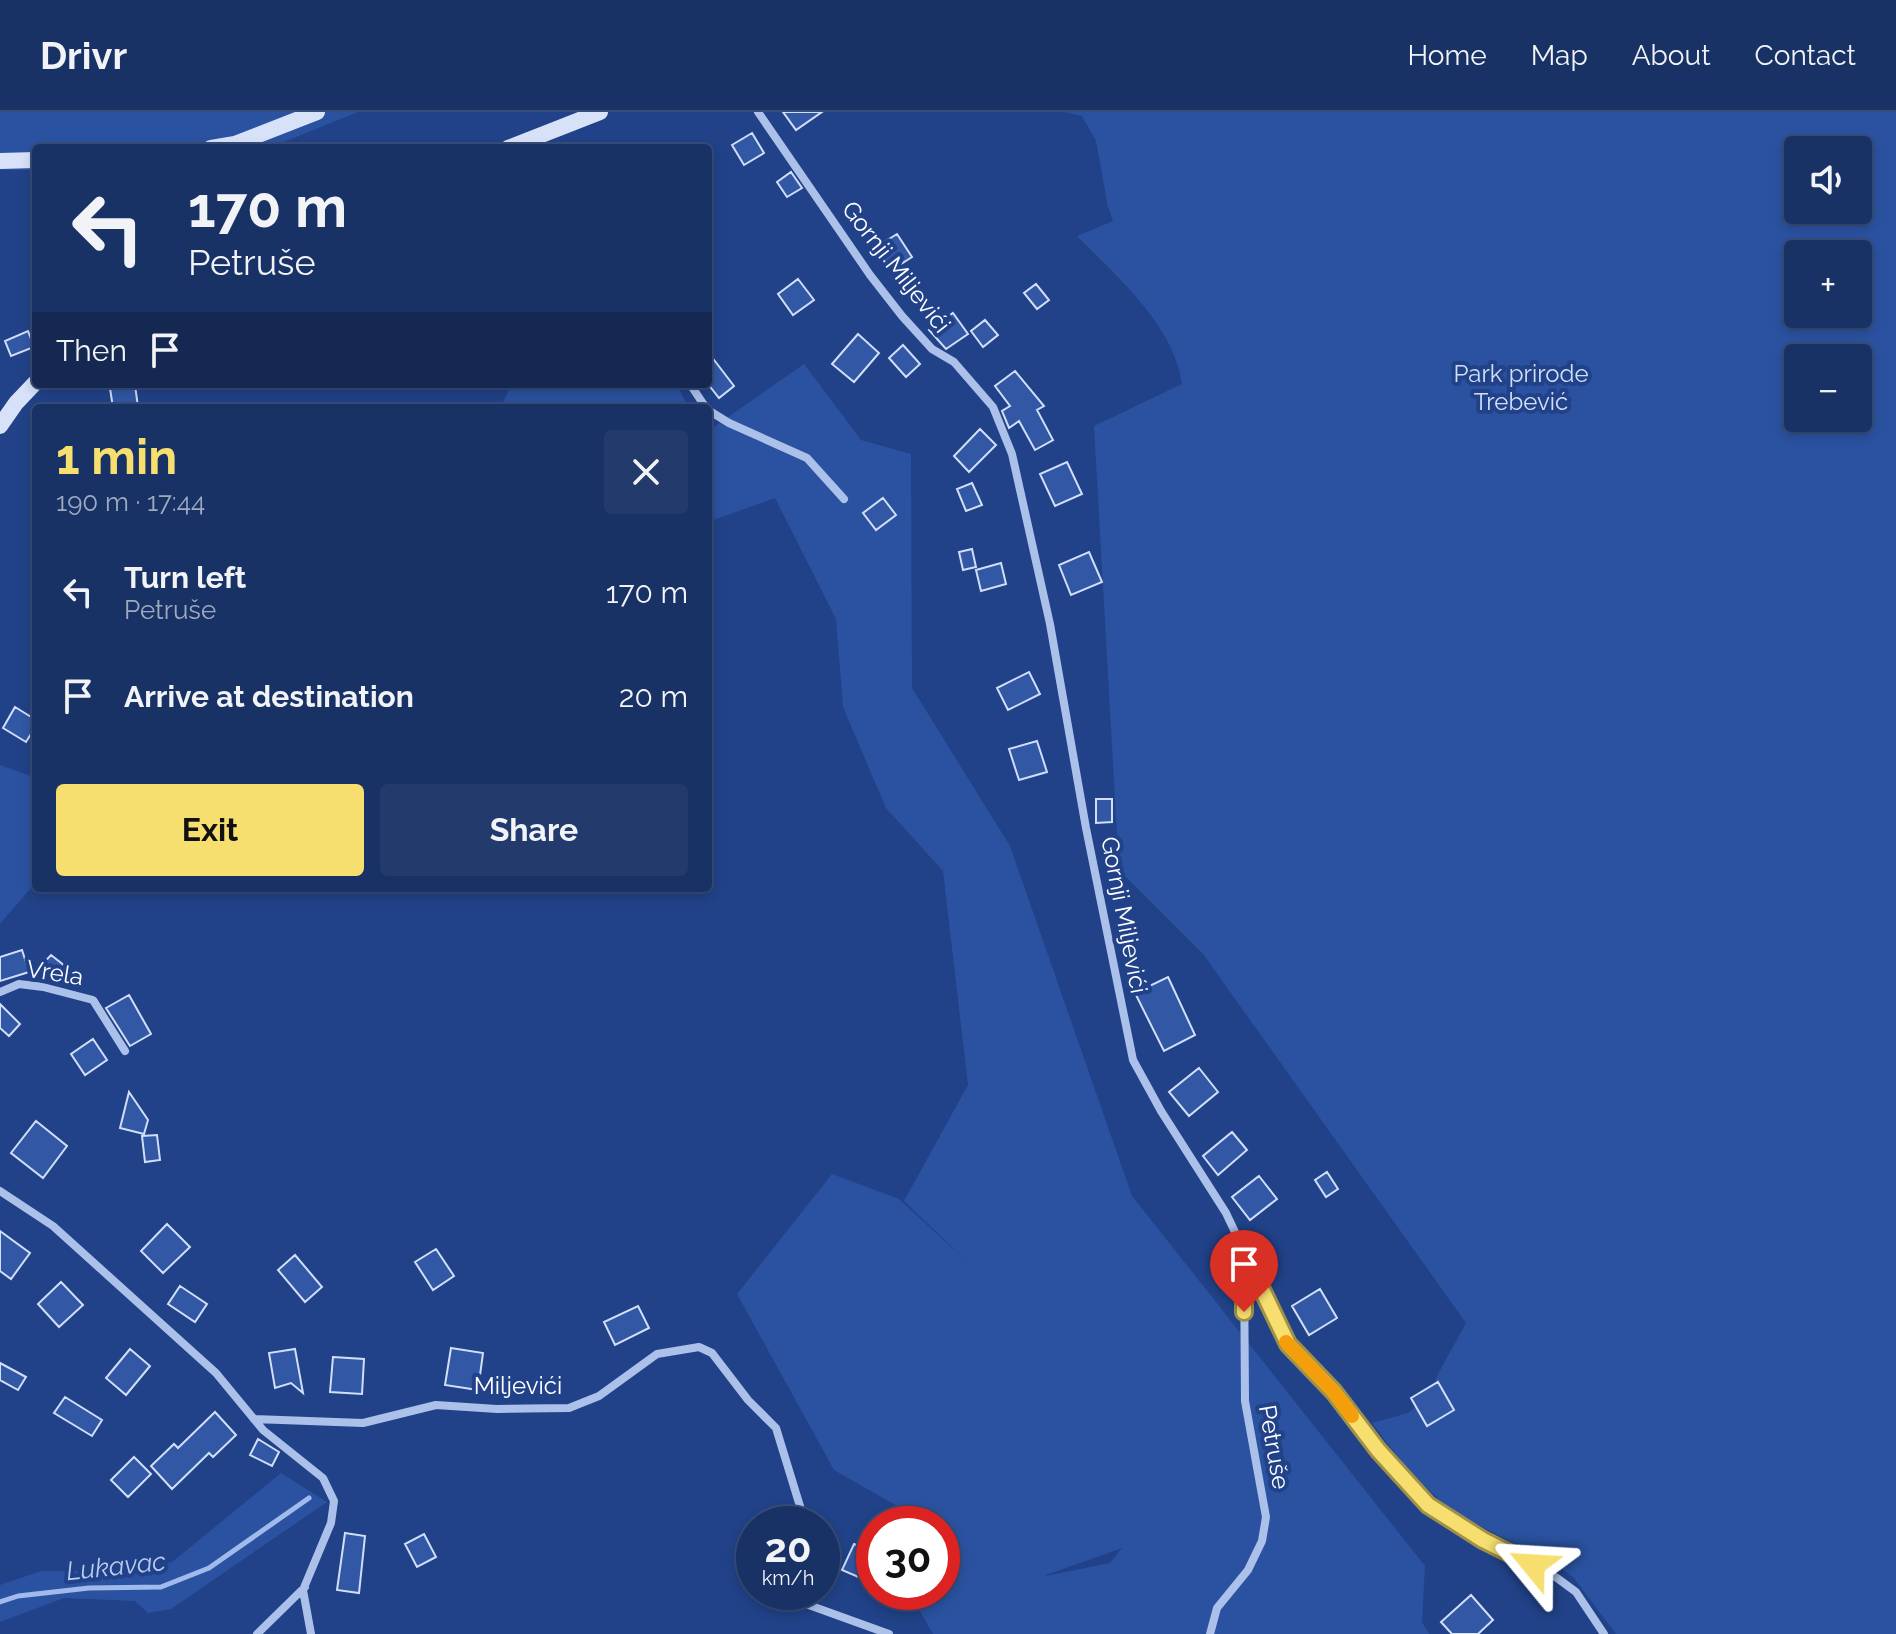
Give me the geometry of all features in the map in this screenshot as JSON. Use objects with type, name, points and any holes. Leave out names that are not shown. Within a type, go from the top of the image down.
[{"type":"main road","points":[[235,144],[317,112]]},
{"type":"main road","points":[[519,144],[600,112]]},
{"type":"main road","points":[[0,161],[32,160]]},
{"type":"main road","points":[[0,426],[32,386]]},
{"type":"street","name":"Gornji Miljevići","points":[[758,112],[870,275],[902,316],[932,349],[954,362],[993,407],[1012,454],[1050,624],[1086,828],[1133,1060],[1161,1111],[1226,1213],[1288,1344],[1334,1392],[1378,1450],[1428,1505],[1483,1540],[1557,1578],[1576,1592],[1604,1634]]},
{"type":"street","points":[[712,412],[807,458],[844,499]]},
{"type":"street","name":"Vrela","points":[[0,992],[19,984],[93,1000],[125,1051]]},
{"type":"street","points":[[0,1191],[53,1226],[216,1373],[276,1442],[323,1478],[332,1493],[331,1523],[303,1590],[311,1634]]},
{"type":"street","name":"Petruše","points":[[1210,1634],[1217,1608],[1248,1570],[1262,1541],[1266,1517],[1245,1401],[1244,1252]]},
{"type":"street","name":"Miljevići","points":[[254,1419],[363,1423],[436,1405],[497,1409],[569,1408],[599,1396],[657,1354],[699,1347],[712,1353],[748,1400],[776,1428],[800,1506]]},
{"type":"street","points":[[257,1634],[306,1587]]},
{"type":"street","points":[[823,1610],[889,1634]]},
{"type":"green space","points":[[0,112],[358,112],[279,144],[32,144],[32,170],[0,170]]},
{"type":"green space","name":"Park prirode Trebević","points":[[1064,112],[1896,112],[1896,1634],[1616,1634],[1573,1577],[1555,1564],[1451,1511],[1407,1469],[1372,1423],[1408,1413],[1430,1396],[1438,1374],[1466,1323],[1203,954],[1119,870],[1094,426],[1182,384],[1177,362],[1156,322],[1126,285],[1077,236],[1113,221],[1096,141],[1082,116]]},
{"type":"green space","points":[[804,364],[861,440],[911,454],[912,688],[1010,846],[1132,1196],[1425,1566],[1422,1622],[1429,1634],[933,1634],[919,1610],[960,1610],[960,1506],[897,1506],[834,1470],[737,1294],[832,1174],[899,1199],[971,1265],[904,1201],[968,1085],[943,871],[886,808],[843,707],[836,619],[775,498],[712,521],[712,428]],"holes":[[[1122,1548],[1110,1563],[1046,1575]]]},
{"type":"green space","points":[[510,388],[679,388],[686,404],[502,404]]},
{"type":"green space","points":[[0,765],[32,777],[32,887],[0,924]]},
{"type":"green space","points":[[281,1473],[327,1502],[171,1609],[148,1613],[135,1601],[64,1598],[0,1622],[0,1585],[41,1571],[105,1571],[172,1562]]},
{"type":"building","points":[[783,112],[822,112],[796,130]]},
{"type":"building","points":[[752,133],[764,153],[744,165],[732,145]]},
{"type":"building","points":[[791,172],[802,188],[787,197],[777,182]]},
{"type":"building","points":[[897,234],[912,257],[890,271],[876,247]]},
{"type":"building","points":[[798,279],[814,300],[793,315],[778,294]]},
{"type":"building","points":[[1036,284],[1049,300],[1037,309],[1024,293]]},
{"type":"building","points":[[953,313],[968,334],[946,349],[929,330]]},
{"type":"building","points":[[985,320],[998,335],[983,347],[971,331]]},
{"type":"building","points":[[28,331],[32,348],[11,356],[5,341]]},
{"type":"building","points":[[858,334],[879,353],[854,382],[832,364]]},
{"type":"building","points":[[903,345],[920,364],[906,377],[889,358]]},
{"type":"building","points":[[712,357],[734,386],[719,398],[711,388]]},
{"type":"building","points":[[1015,371],[1044,406],[1037,410],[1053,440],[1035,450],[1019,421],[1009,428],[1002,411],[1010,406],[995,386]]},
{"type":"building","points":[[110,388],[135,388],[138,404],[112,404]]},
{"type":"building","points":[[980,429],[996,445],[969,472],[954,456]]},
{"type":"building","points":[[1067,462],[1082,494],[1055,506],[1040,474]]},
{"type":"building","points":[[972,483],[982,505],[966,511],[957,489]]},
{"type":"building","points":[[883,498],[896,515],[876,530],[863,513]]},
{"type":"building","points":[[972,549],[976,567],[963,570],[959,552]]},
{"type":"building","points":[[1089,552],[1102,582],[1071,595],[1059,565]]},
{"type":"building","points":[[1001,563],[1006,584],[981,591],[976,570]]},
{"type":"building","points":[[1029,672],[1040,694],[1008,710],[997,688]]},
{"type":"building","points":[[15,707],[32,718],[32,732],[26,742],[3,728]]},
{"type":"building","points":[[1037,741],[1047,772],[1019,780],[1009,749]]},
{"type":"building","points":[[1096,799],[1112,799],[1112,822],[1096,823]]},
{"type":"building","points":[[22,950],[29,972],[0,981],[0,957]]},
{"type":"building","points":[[51,955],[70,970],[59,984],[37,970]]},
{"type":"building","points":[[1168,977],[1195,1035],[1164,1051],[1135,993]]},
{"type":"building","points":[[129,995],[151,1034],[130,1046],[106,1008]]},
{"type":"building","points":[[0,1004],[20,1024],[9,1036],[0,1028]]},
{"type":"building","points":[[93,1039],[107,1060],[85,1075],[71,1054]]},
{"type":"building","points":[[1199,1068],[1218,1092],[1189,1116],[1169,1092]]},
{"type":"building","points":[[129,1092],[148,1120],[144,1134],[120,1128]]},
{"type":"building","points":[[36,1121],[67,1146],[43,1178],[11,1153]]},
{"type":"building","points":[[1232,1132],[1247,1150],[1218,1175],[1203,1156]]},
{"type":"building","points":[[157,1135],[160,1160],[145,1162],[142,1136]]},
{"type":"building","points":[[1327,1172],[1338,1189],[1326,1197],[1315,1180]]},
{"type":"building","points":[[1259,1176],[1277,1199],[1250,1220],[1232,1197]]},
{"type":"building","points":[[167,1224],[190,1247],[163,1273],[141,1251]]},
{"type":"building","points":[[0,1231],[30,1253],[11,1279],[0,1271]]},
{"type":"building","points":[[436,1249],[454,1276],[433,1290],[415,1262]]},
{"type":"building","points":[[295,1255],[322,1287],[305,1302],[278,1270]]},
{"type":"building","points":[[61,1282],[83,1305],[59,1327],[38,1304]]},
{"type":"building","points":[[180,1286],[207,1304],[195,1322],[168,1304]]},
{"type":"building","points":[[1320,1289],[1337,1318],[1309,1335],[1292,1306]]},
{"type":"building","points":[[638,1306],[649,1328],[615,1345],[604,1322]]},
{"type":"building","points":[[451,1348],[483,1353],[478,1390],[445,1385]]},
{"type":"building","points":[[130,1349],[150,1366],[126,1395],[106,1378]]},
{"type":"building","points":[[295,1349],[303,1393],[291,1383],[275,1388],[269,1353]]},
{"type":"building","points":[[333,1357],[364,1359],[362,1394],[330,1392]]},
{"type":"building","points":[[0,1363],[26,1377],[18,1390],[0,1380]]},
{"type":"building","points":[[1438,1382],[1454,1410],[1427,1426],[1411,1398]]},
{"type":"building","points":[[65,1397],[102,1420],[92,1436],[54,1413]]},
{"type":"building","points":[[215,1412],[236,1435],[213,1457],[209,1453],[172,1489],[151,1466],[174,1444],[178,1448]]},
{"type":"building","points":[[258,1439],[279,1452],[272,1466],[250,1455]]},
{"type":"building","points":[[134,1457],[151,1474],[128,1497],[111,1480]]},
{"type":"building","points":[[345,1533],[365,1536],[359,1593],[337,1590]]},
{"type":"building","points":[[424,1534],[436,1557],[417,1567],[405,1544]]},
{"type":"building","points":[[854,1544],[856,1545],[856,1576],[842,1570]]},
{"type":"building","points":[[1471,1595],[1493,1620],[1478,1634],[1452,1634],[1441,1622]]},
{"type":"waterway","name":"Lukavac","points":[[0,1602],[18,1596],[89,1588],[161,1587],[209,1568],[309,1498]]},
{"type":"slow traffic","points":[[1286,1342],[1334,1392],[1352,1416]]},
{"type":"route","points":[[1244,1312],[1244,1252],[1288,1344],[1334,1392],[1378,1450],[1428,1505],[1483,1540],[1533,1565]]}]
